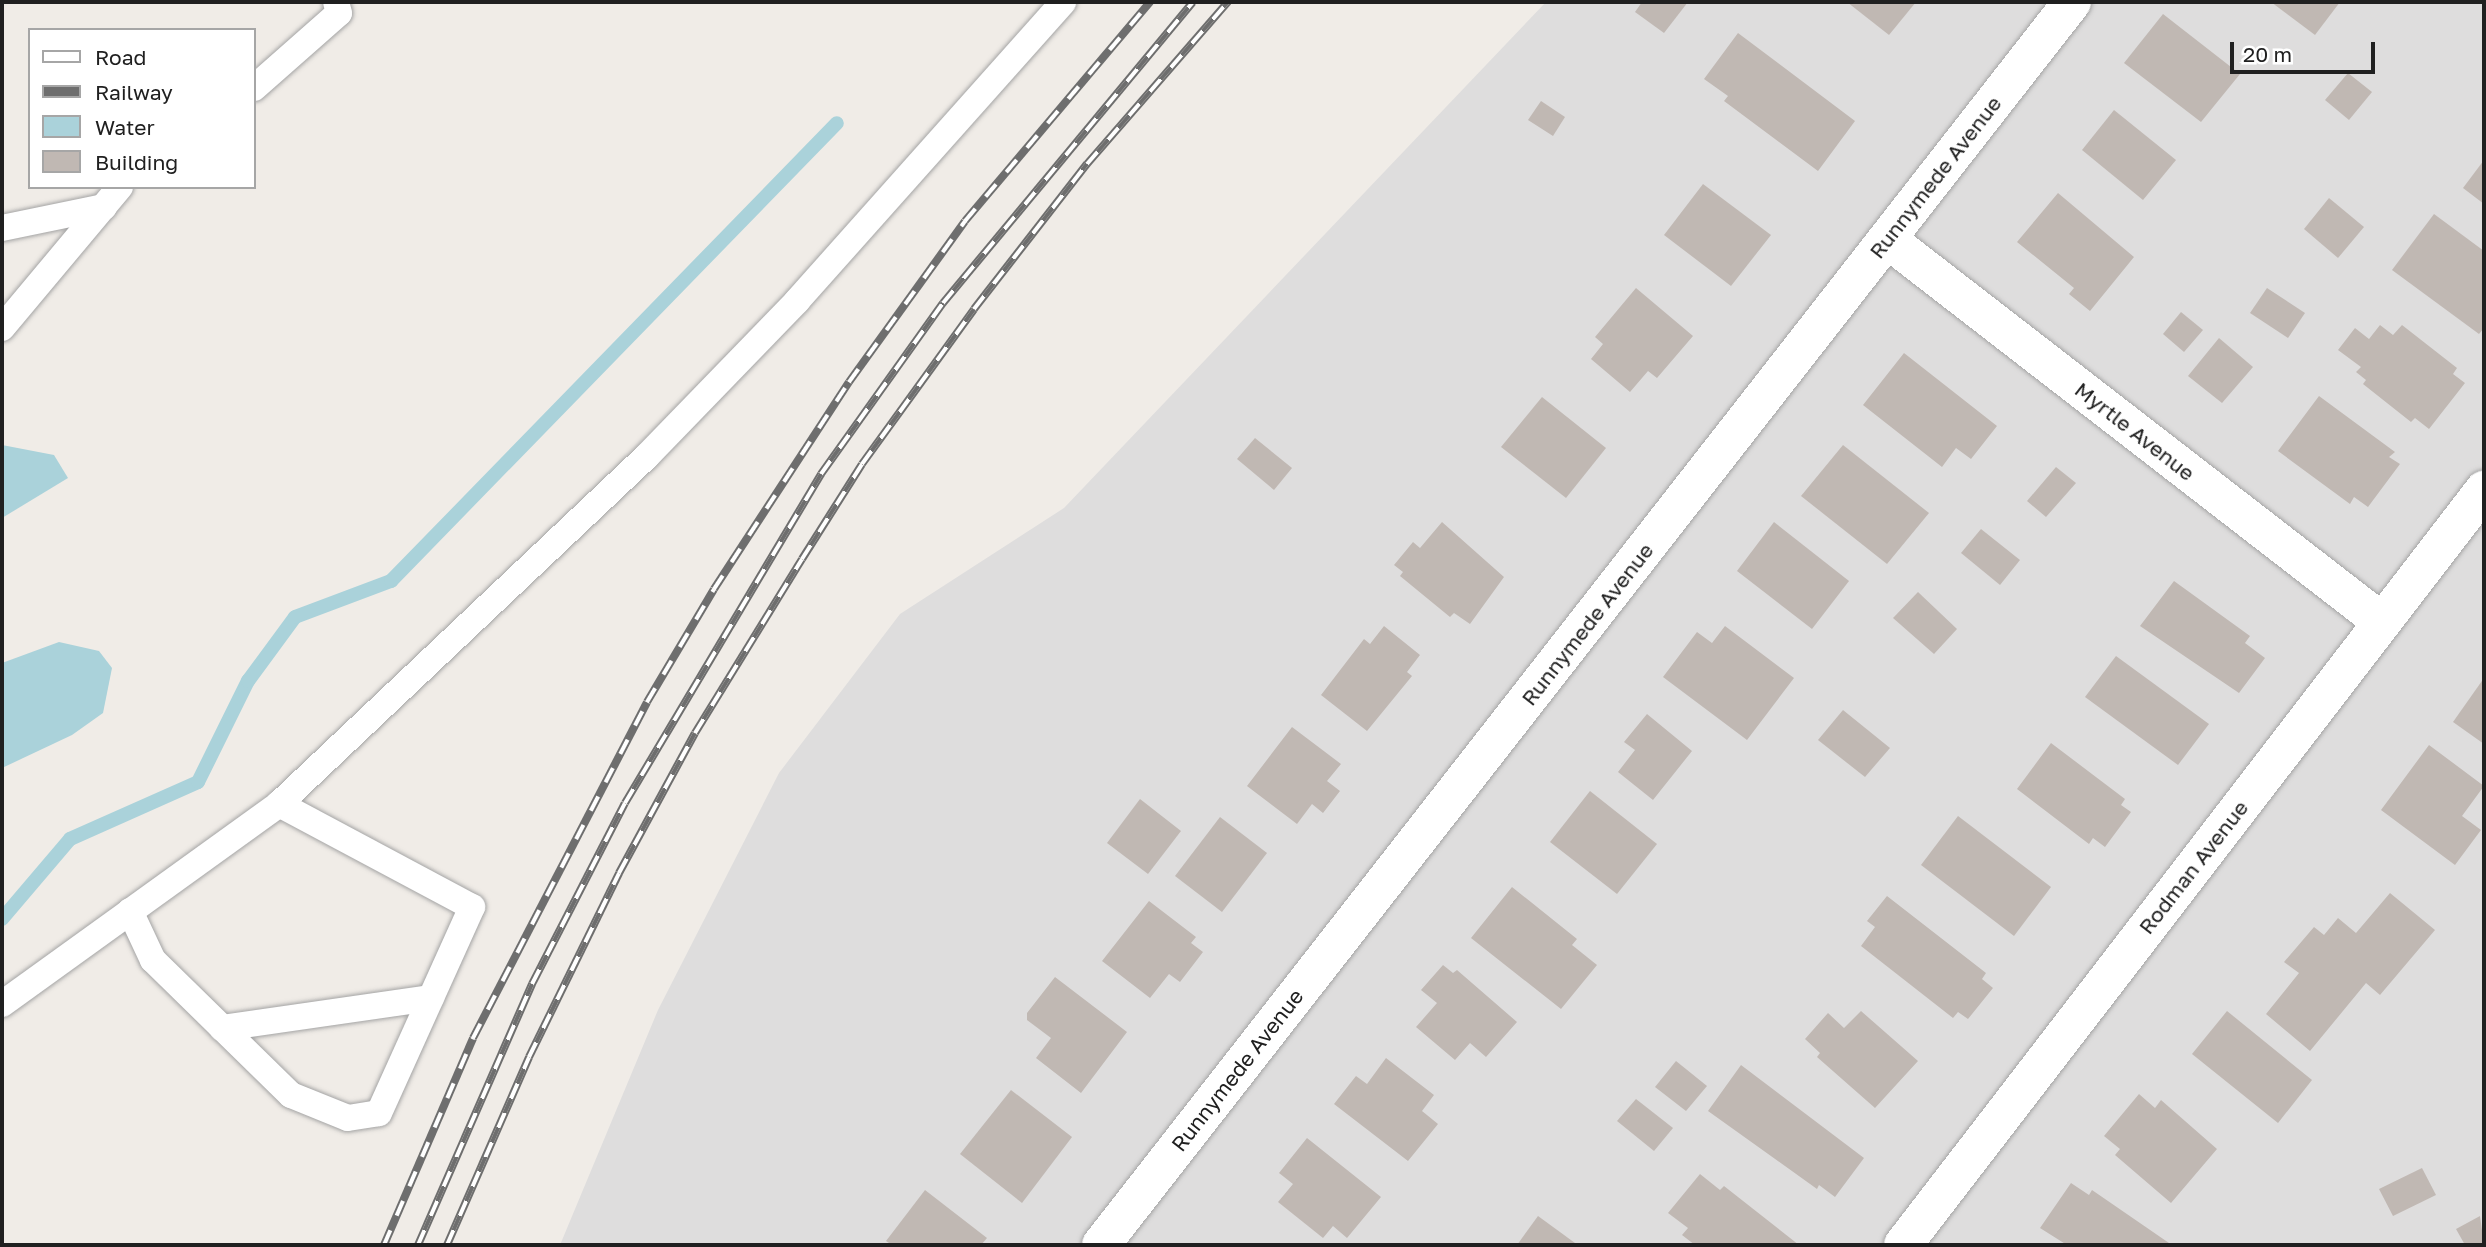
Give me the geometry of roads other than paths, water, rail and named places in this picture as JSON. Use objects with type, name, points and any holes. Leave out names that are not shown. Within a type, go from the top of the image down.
[{"type":"street","name":"Runnymede Avenue","points":[[1101,1245],[2072,2]]},
{"type":"street","name":"Myrtle Avenue","points":[[1887,239],[2382,622]]},
{"type":"street","name":"Rodman Avenue","points":[[1903,1245],[2484,490]]},
{"type":"lane","points":[[256,86],[339,13],[336,2]]},
{"type":"lane","points":[[2,1004],[279,804],[647,456],[797,301],[1063,2]]},
{"type":"lane","points":[[2,228],[112,197]]},
{"type":"lane","points":[[2,328],[112,197]]},
{"type":"lane","points":[[130,911],[153,960],[291,1095],[348,1118],[379,1113],[472,907],[279,804]]},
{"type":"lane","points":[[222,1027],[431,998]]},
{"type":"water","points":[[2,445],[54,455],[68,478],[2,518]]},
{"type":"water","points":[[59,642],[99,651],[112,668],[103,713],[72,735],[2,768],[2,663]]},
{"type":"waterway","points":[[2,919],[70,839],[198,782],[248,681],[295,617],[391,581],[837,123]]},
{"type":"railway","points":[[384,1245],[473,1038],[647,702],[714,589],[849,382],[965,221],[1150,2]]},
{"type":"railway","points":[[418,1245],[532,984],[625,803],[821,474],[943,303],[1193,2]]},
{"type":"railway","points":[[447,1245],[529,1057],[619,873],[695,733],[802,559],[862,464],[974,309],[1087,164],[1228,2]]}]
